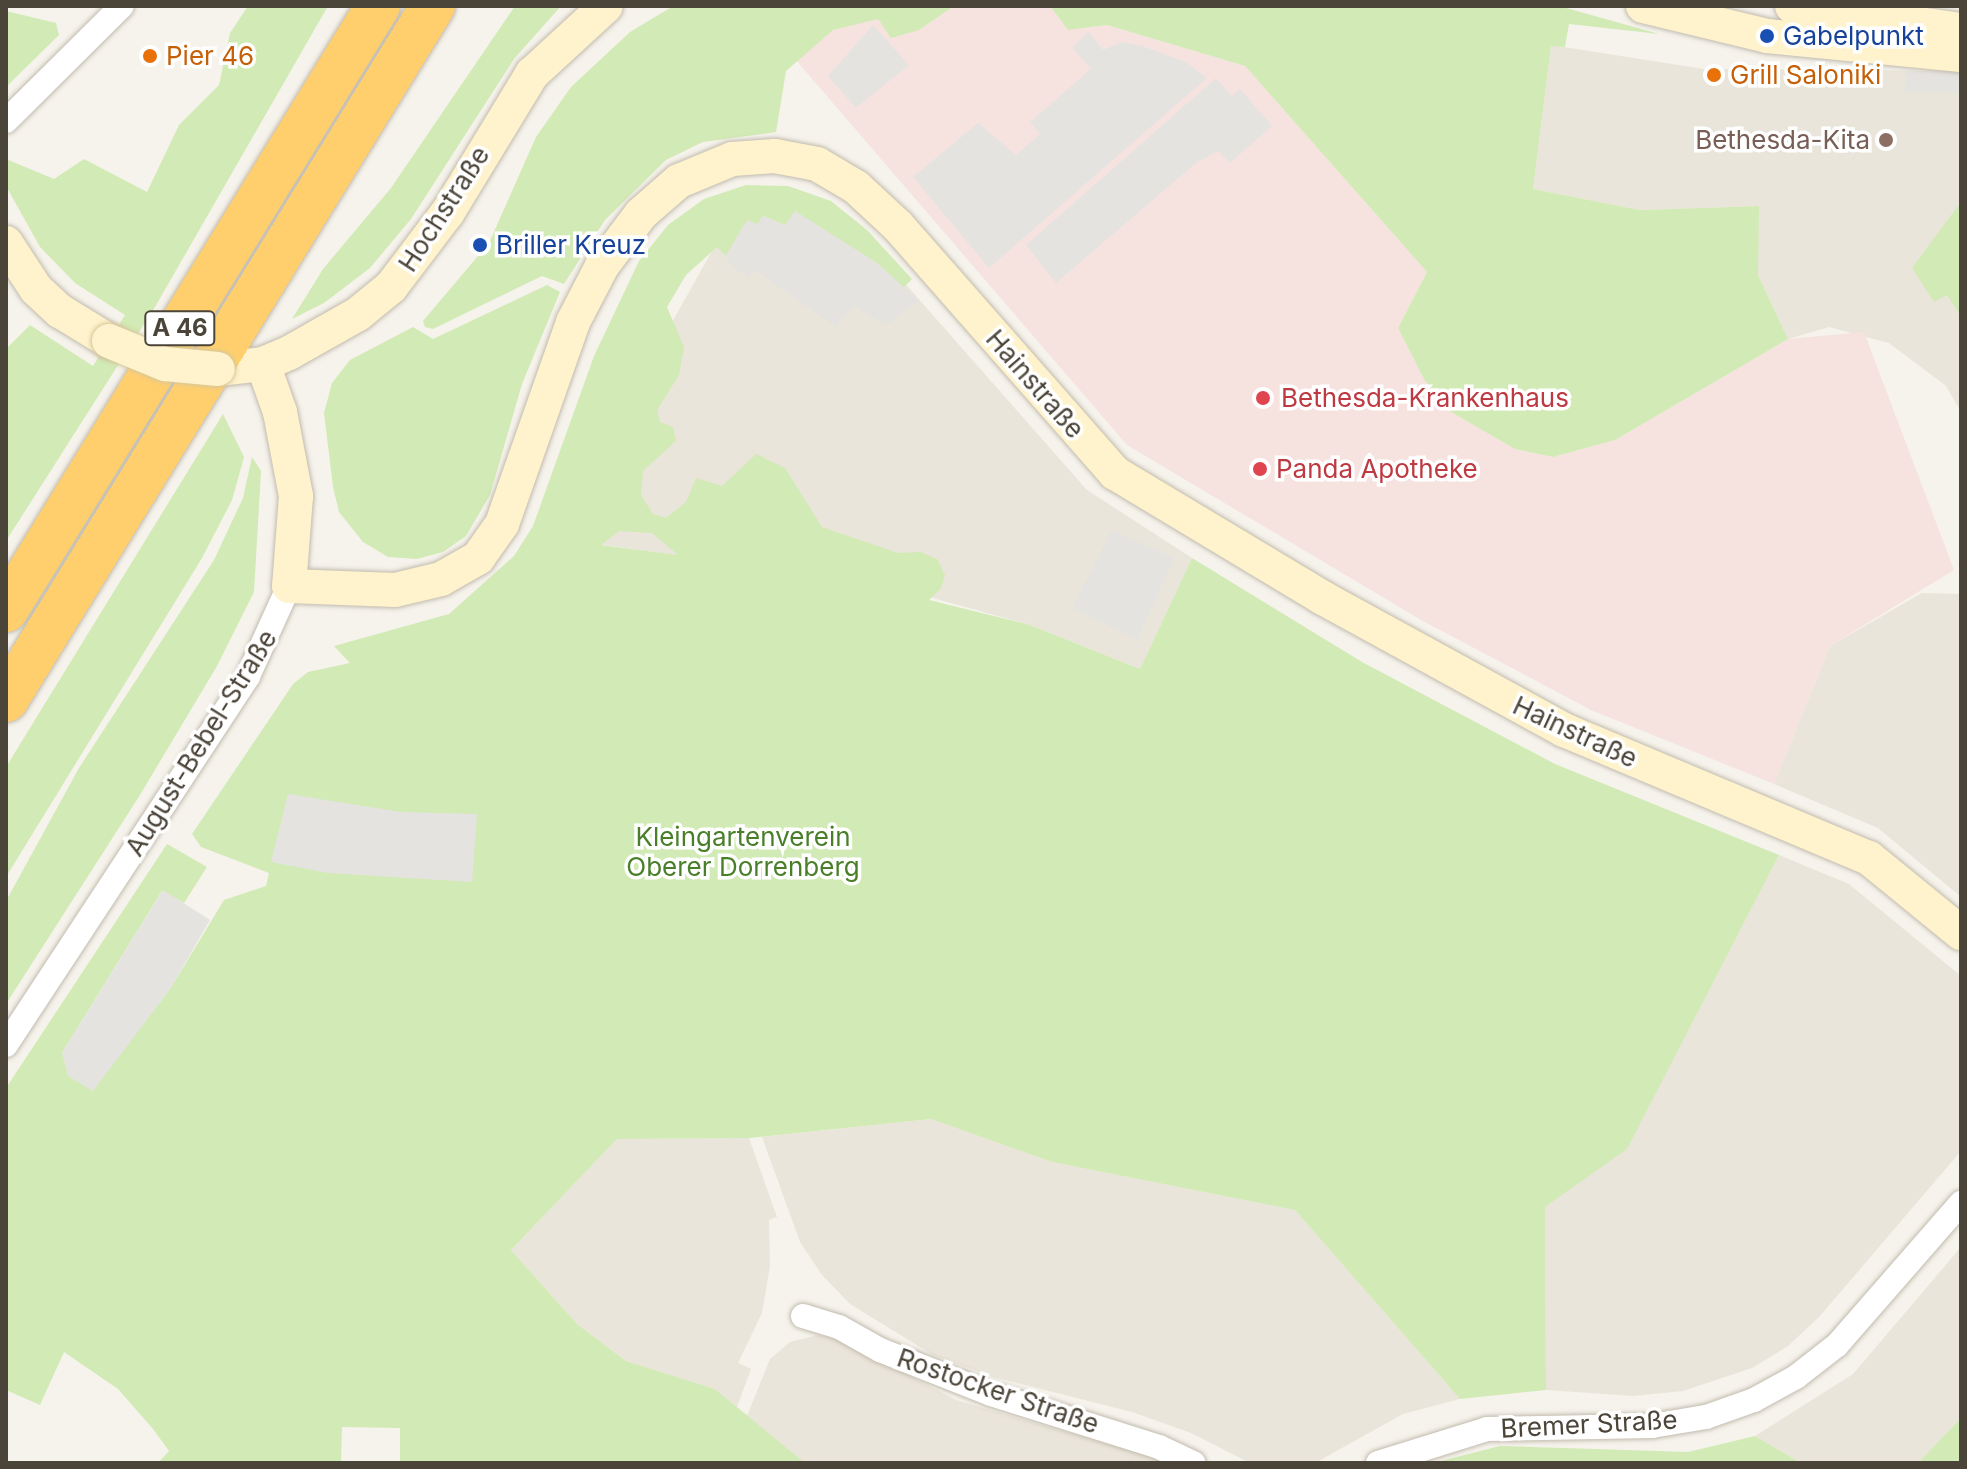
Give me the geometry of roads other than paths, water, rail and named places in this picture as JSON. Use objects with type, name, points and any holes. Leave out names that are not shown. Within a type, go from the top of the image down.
[{"type":"highway","name":"A 46","points":[[6,610],[378,6]]},
{"type":"highway","name":"A 46","points":[[6,700],[433,6]]},
{"type":"street","name":"Hochstraße","points":[[7,245],[36,289],[60,311],[109,341],[165,364],[218,369],[263,364],[313,341],[391,287],[448,212],[532,74],[606,6]]},
{"type":"street","points":[[1643,6],[1687,12],[1767,36],[1961,55]]},
{"type":"street","points":[[1792,6],[1961,30]]},
{"type":"street","points":[[6,121],[113,7]]},
{"type":"street","name":"Hainstraße","points":[[289,586],[410,588],[455,573],[478,558],[510,508],[573,322],[629,229],[666,190],[712,165],[751,156],[799,159],[835,173],[875,203],[1115,473],[1335,605],[1564,730],[1869,858],[1961,933]]},
{"type":"street","name":"August-Bebel-Straße","points":[[6,1045],[248,676],[289,586],[296,496],[280,412],[263,364]]},
{"type":"street","name":"Bremer Straße","points":[[1378,1463],[1487,1429],[1652,1426],[1706,1417],[1754,1400],[1796,1377],[1837,1345],[1961,1203]]},
{"type":"street","name":"Rostocker Straße","points":[[803,1316],[839,1327],[880,1350],[991,1394],[1145,1442],[1194,1463]]},
{"type":"place","name":"Gabelpunkt","points":[[1767,36]]},
{"type":"place","name":"Pier 46","points":[[150,56]]},
{"type":"place","name":"Grill Saloniki","points":[[1714,75]]},
{"type":"place","name":"Bethesda-Kita","points":[[1886,140]]},
{"type":"place","name":"Briller Kreuz","points":[[480,245]]},
{"type":"place","name":"Bethesda-Krankenhaus","points":[[1263,398]]},
{"type":"place","name":"Panda Apotheke","points":[[1260,469]]},
{"type":"park label","name":"Kleingartenverein Oberer Dorrenberg","points":[[743,852]]}]
